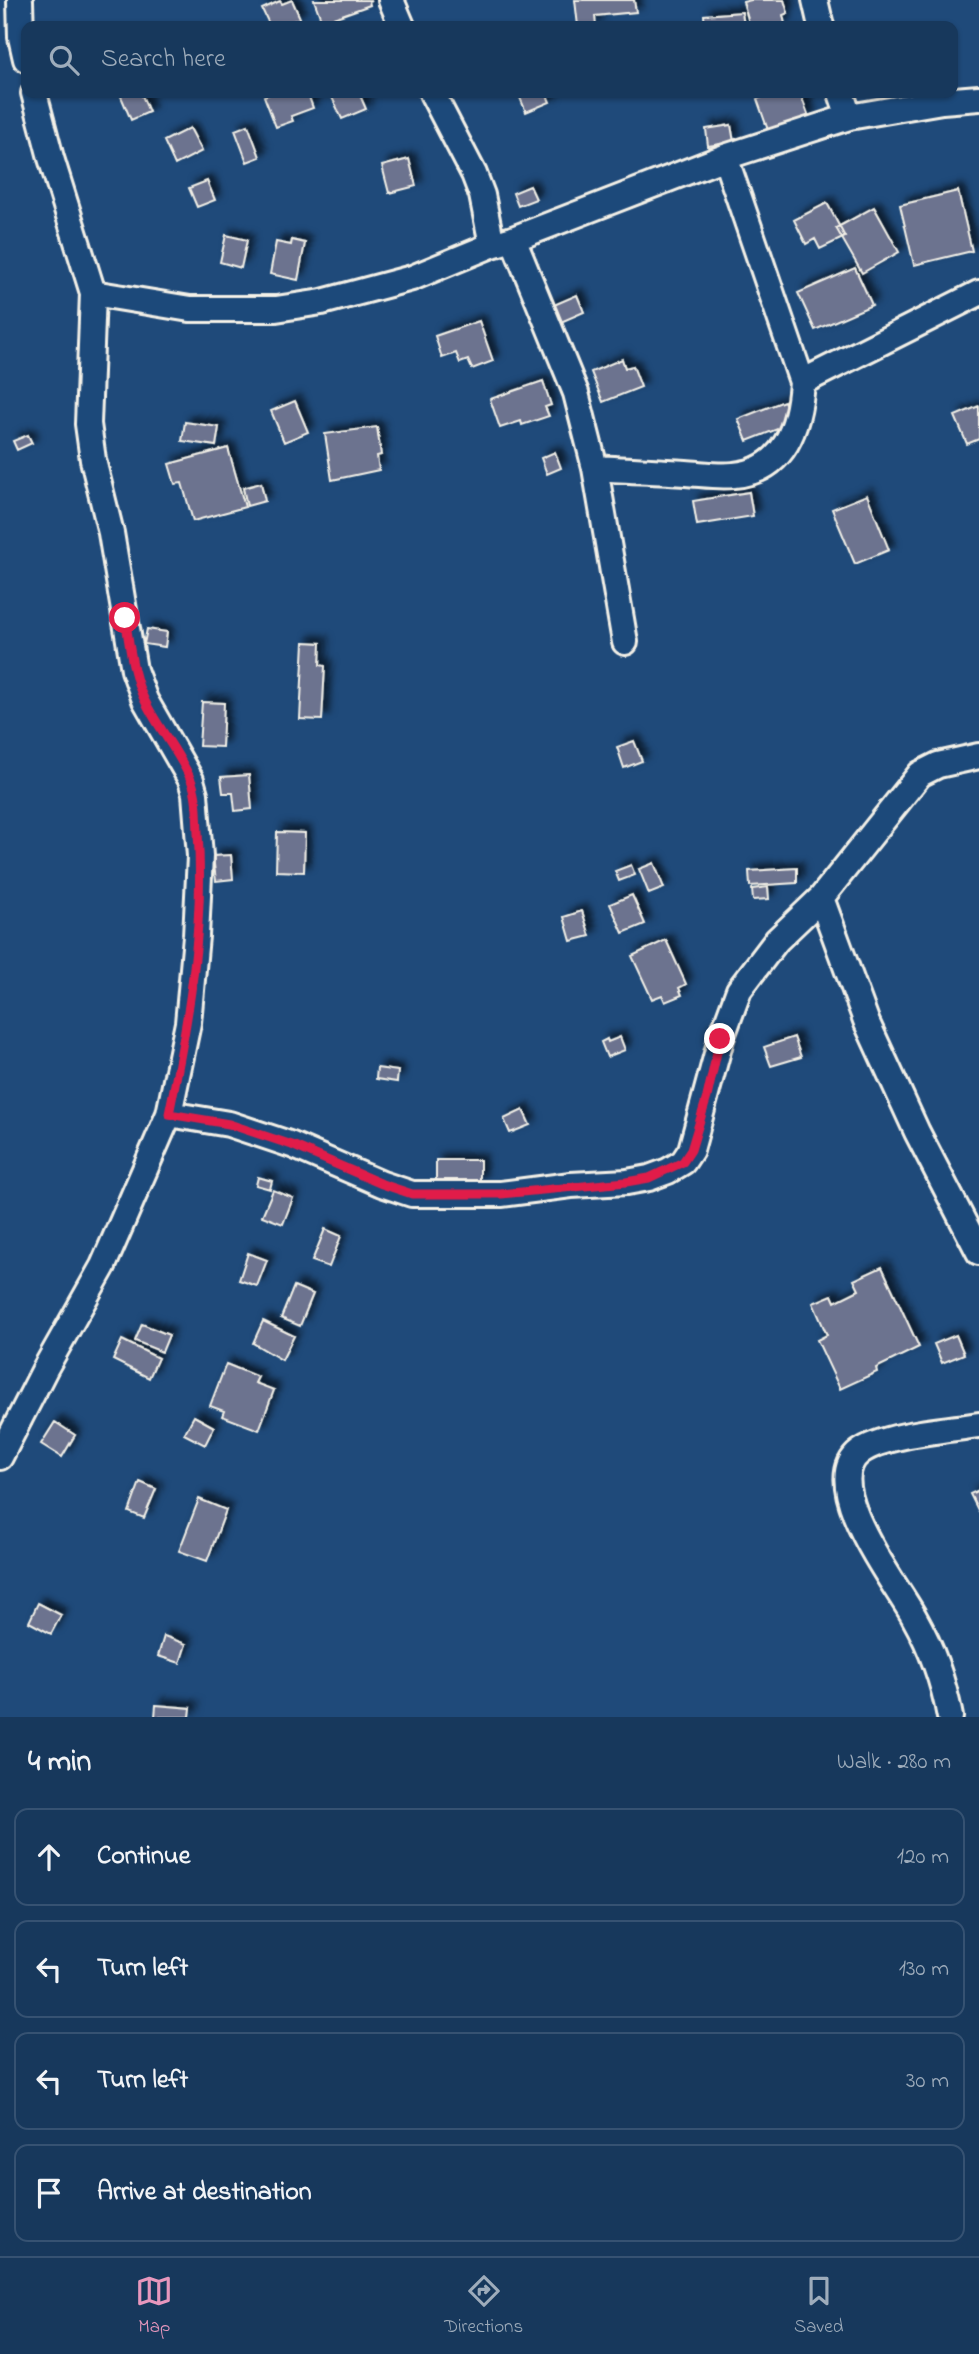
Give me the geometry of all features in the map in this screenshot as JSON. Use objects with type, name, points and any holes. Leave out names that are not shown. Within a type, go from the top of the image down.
[{"type":"street","points":[[20,0],[21,37]]},
{"type":"street","points":[[391,0],[400,21]]},
{"type":"street","points":[[814,0],[820,21]]},
{"type":"street","points":[[0,1457],[46,1367],[103,1266],[169,1114],[188,1023],[200,856],[191,780],[145,700],[134,670],[111,533],[93,460],[88,424],[93,292],[35,98]]},
{"type":"street","points":[[435,98],[474,174],[503,242],[576,393],[595,468],[625,642]]},
{"type":"street","points":[[843,98],[849,117]]},
{"type":"street","points":[[93,292],[190,309],[276,309],[322,302],[411,278],[725,157],[849,117],[979,98]]},
{"type":"street","points":[[595,468],[734,475],[761,470],[785,447],[800,410],[802,382],[725,157]]},
{"type":"street","points":[[802,382],[979,293]]},
{"type":"street","points":[[169,1114],[229,1124],[292,1145],[412,1194],[501,1194],[649,1178],[683,1162],[691,1150],[720,1039],[739,990],[777,940],[821,898],[920,774],[938,765],[979,757]]},
{"type":"street","points":[[821,898],[867,1023],[917,1132],[979,1252]]},
{"type":"street","points":[[950,1717],[946,1693],[915,1619],[861,1527],[848,1492],[848,1471],[853,1459],[861,1451],[891,1439],[979,1424]]},
{"type":"building","points":[[292,0],[300,18],[293,21],[268,21],[262,9],[280,1],[282,4]]},
{"type":"building","points":[[314,0],[372,0],[369,1],[370,5],[322,21]]},
{"type":"building","points":[[575,0],[634,0],[636,12],[595,16],[596,21],[577,21]]},
{"type":"building","points":[[784,0],[788,13],[783,15],[784,21],[749,21],[743,2]]},
{"type":"building","points":[[742,12],[743,21],[705,21],[704,15]]},
{"type":"building","points":[[122,98],[143,98],[149,112],[131,120]]},
{"type":"building","points":[[265,98],[309,98],[313,108],[291,116],[293,121],[276,127]]},
{"type":"building","points":[[332,98],[361,98],[366,109],[342,119]]},
{"type":"building","points":[[520,98],[548,98],[550,102],[526,112]]},
{"type":"building","points":[[802,98],[809,117],[769,133],[757,99]]},
{"type":"building","points":[[248,125],[260,157],[247,162],[235,130]]},
{"type":"building","points":[[731,125],[734,142],[708,146],[706,129]]},
{"type":"building","points":[[190,128],[202,151],[175,165],[164,141]]},
{"type":"building","points":[[409,159],[416,186],[389,193],[382,166]]},
{"type":"building","points":[[207,181],[215,200],[197,207],[189,188]]},
{"type":"building","points":[[530,186],[536,199],[518,206],[513,193]]},
{"type":"building","points":[[958,191],[972,251],[914,265],[900,205]]},
{"type":"building","points":[[827,203],[845,237],[820,249],[815,239],[806,244],[794,220]]},
{"type":"building","points":[[874,207],[899,252],[862,273],[836,228]]},
{"type":"building","points":[[226,235],[247,240],[241,268],[220,262]]},
{"type":"building","points":[[292,240],[305,243],[298,280],[270,274],[276,242],[291,245]]},
{"type":"building","points":[[855,268],[872,305],[815,330],[798,293]]},
{"type":"building","points":[[577,295],[584,312],[554,325],[547,308]]},
{"type":"building","points":[[479,321],[493,361],[472,369],[468,360],[460,363],[456,353],[442,358],[435,336]]},
{"type":"building","points":[[622,359],[625,368],[633,366],[641,387],[603,402],[591,372]]},
{"type":"building","points":[[543,381],[551,405],[545,407],[549,416],[522,425],[521,421],[500,428],[490,399]]},
{"type":"building","points":[[295,401],[308,432],[284,442],[271,411]]},
{"type":"building","points":[[784,401],[793,423],[747,441],[738,419]]},
{"type":"building","points":[[979,406],[979,439],[967,444],[955,416]]},
{"type":"building","points":[[185,422],[219,427],[216,446],[182,441]]},
{"type":"building","points":[[377,427],[381,455],[377,456],[379,470],[332,480],[325,434]]},
{"type":"building","points":[[28,435],[32,443],[17,450],[13,441]]},
{"type":"building","points":[[228,448],[245,507],[193,521],[182,483],[175,484],[169,464]]},
{"type":"building","points":[[555,452],[561,468],[547,474],[541,458]]},
{"type":"building","points":[[261,483],[265,501],[247,506],[243,488]]},
{"type":"building","points":[[749,492],[753,516],[697,525],[693,501]]},
{"type":"building","points":[[867,495],[889,550],[855,564],[832,509]]},
{"type":"building","points":[[147,629],[167,632],[165,647],[144,644]]},
{"type":"building","points":[[304,642],[321,643],[320,665],[325,666],[322,720],[300,719]]},
{"type":"building","points":[[202,702],[224,703],[222,747],[199,746]]},
{"type":"building","points":[[634,741],[642,761],[624,768],[617,747]]},
{"type":"building","points":[[249,775],[252,809],[235,811],[233,793],[223,793],[221,777]]},
{"type":"building","points":[[277,832],[305,833],[304,872],[276,871]]},
{"type":"building","points":[[231,855],[233,879],[216,881],[213,856]]},
{"type":"building","points":[[654,863],[664,888],[649,894],[639,869]]},
{"type":"building","points":[[631,865],[635,875],[619,881],[615,871]]},
{"type":"building","points":[[797,868],[797,883],[750,886],[749,871]]},
{"type":"building","points":[[768,887],[769,899],[753,900],[752,889]]},
{"type":"building","points":[[632,895],[645,924],[623,933],[610,904]]},
{"type":"building","points":[[582,911],[590,936],[571,941],[564,917]]},
{"type":"building","points":[[666,940],[686,984],[679,988],[682,995],[665,1002],[662,995],[652,999],[632,956]]},
{"type":"building","points":[[620,1037],[625,1050],[607,1057],[601,1042]]},
{"type":"building","points":[[794,1037],[801,1057],[771,1066],[764,1047]]},
{"type":"building","points":[[377,1068],[398,1071],[397,1082],[376,1079]]},
{"type":"building","points":[[523,1110],[530,1125],[510,1133],[504,1119]]},
{"type":"building","points":[[436,1160],[480,1160],[480,1182],[436,1181]]},
{"type":"building","points":[[258,1177],[272,1181],[270,1189],[256,1185]]},
{"type":"building","points":[[273,1190],[293,1198],[283,1224],[262,1216]]},
{"type":"building","points":[[325,1229],[341,1236],[329,1267],[312,1261]]},
{"type":"building","points":[[248,1253],[267,1260],[257,1286],[239,1280]]},
{"type":"building","points":[[882,1267],[919,1347],[876,1368],[877,1372],[840,1389],[817,1340],[827,1335],[813,1303],[832,1295],[835,1302],[859,1290],[854,1280]]},
{"type":"building","points":[[294,1286],[313,1294],[300,1326],[281,1318]]},
{"type":"building","points":[[263,1321],[294,1336],[282,1360],[253,1343]]},
{"type":"building","points":[[142,1324],[169,1335],[162,1352],[135,1341]]},
{"type":"building","points":[[956,1335],[964,1354],[942,1363],[934,1344]]},
{"type":"building","points":[[122,1340],[158,1358],[149,1378],[113,1360]]},
{"type":"building","points":[[226,1364],[258,1377],[255,1383],[274,1390],[259,1430],[222,1416],[224,1411],[210,1406]]},
{"type":"building","points":[[194,1416],[214,1427],[205,1445],[184,1434]]},
{"type":"building","points":[[55,1422],[75,1435],[62,1457],[41,1444]]},
{"type":"building","points":[[140,1482],[156,1489],[144,1518],[129,1512]]},
{"type":"building","points":[[979,1490],[979,1512],[970,1494]]},
{"type":"building","points":[[199,1499],[226,1510],[207,1561],[179,1551]]},
{"type":"building","points":[[38,1603],[61,1615],[51,1634],[29,1622]]},
{"type":"building","points":[[164,1636],[186,1644],[180,1663],[158,1656]]},
{"type":"building","points":[[156,1705],[191,1708],[190,1717],[155,1717]]},
{"type":"route","points":[[125,618],[137,683],[155,720],[191,780],[197,815],[200,856],[188,1023],[169,1114],[229,1124],[292,1145],[412,1194],[501,1194],[571,1185],[626,1182],[668,1171],[683,1162],[691,1150],[720,1039]]}]
